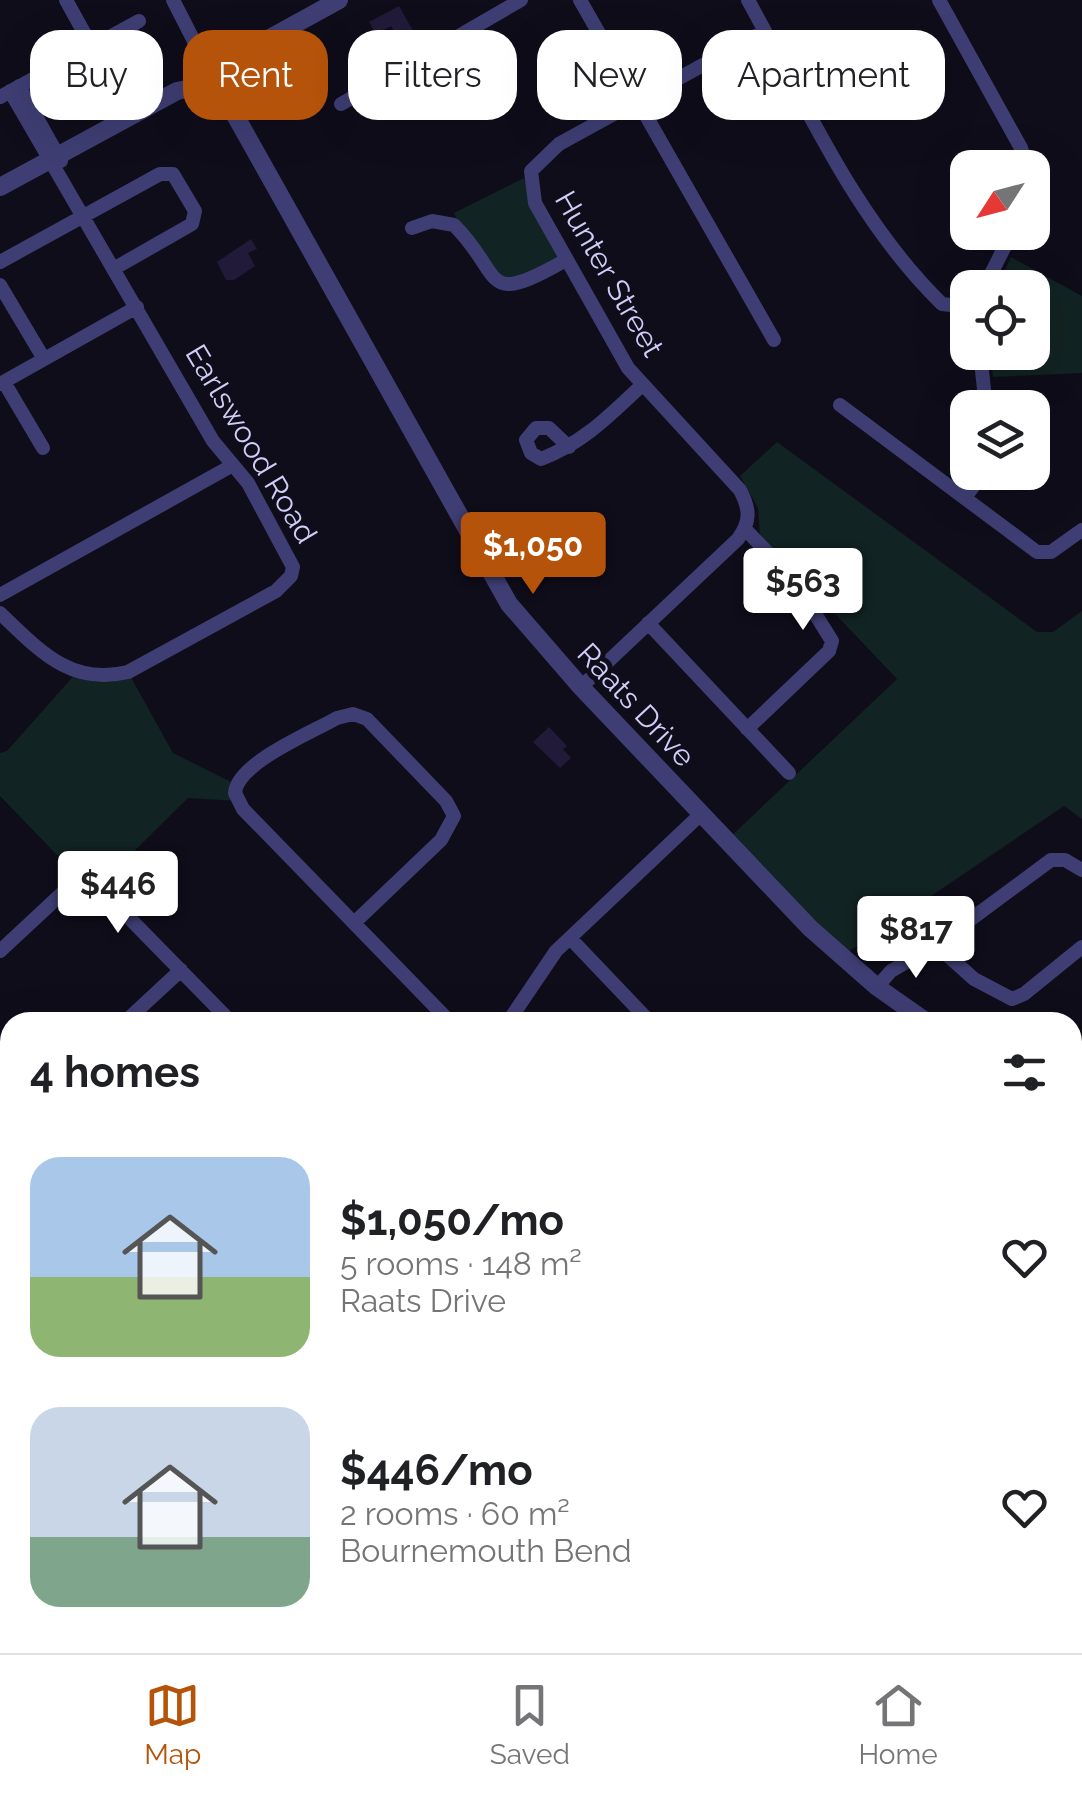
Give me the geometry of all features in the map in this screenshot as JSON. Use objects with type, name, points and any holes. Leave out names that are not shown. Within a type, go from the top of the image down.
[{"type":"street","points":[[66,0],[83,30]]},
{"type":"street","points":[[173,0],[189,30]]},
{"type":"street","points":[[282,30],[339,0]]},
{"type":"street","points":[[341,104],[520,0]]},
{"type":"street","points":[[580,0],[596,30]]},
{"type":"street","points":[[748,0],[764,30]]},
{"type":"street","points":[[939,0],[1022,150]]},
{"type":"street","points":[[123,30],[139,21]]},
{"type":"street","points":[[0,188],[183,88]]},
{"type":"street","name":"Earlswood Road","points":[[0,613],[53,663],[83,674],[113,676],[128,672],[276,591],[291,576],[289,554],[233,465],[213,441],[54,158],[10,91]]},
{"type":"street","name":"Raats Drive","points":[[238,120],[494,582],[526,625],[810,928],[877,987],[913,1012]]},
{"type":"street","name":"Hunter Street","points":[[601,120],[559,144],[531,171],[535,203],[641,386],[740,490],[748,506],[746,529]]},
{"type":"street","points":[[645,120],[774,340]]},
{"type":"street","points":[[812,120],[896,255],[950,308]]},
{"type":"street","points":[[0,262],[160,174],[173,174],[194,211],[192,224],[115,268]]},
{"type":"street","points":[[412,228],[432,221],[454,225],[488,276],[506,285],[532,278],[566,260]]},
{"type":"street","points":[[0,285],[44,359]]},
{"type":"street","points":[[43,448],[2,383],[137,307]]},
{"type":"street","points":[[569,447],[594,430],[641,386]]},
{"type":"street","points":[[840,405],[1037,552],[1051,552],[1082,530]]},
{"type":"street","points":[[0,595],[233,465]]},
{"type":"street","points":[[966,496],[970,490]]},
{"type":"street","points":[[581,687],[746,529],[794,580],[832,641],[829,651],[747,728]]},
{"type":"street","points":[[648,623],[789,773]]},
{"type":"street","points":[[354,923],[442,840],[454,816],[446,801],[367,719],[353,714],[337,718],[243,772],[235,793],[243,809],[440,1012]]},
{"type":"street","points":[[514,1012],[539,974],[570,938],[701,814]]},
{"type":"street","points":[[877,987],[891,971],[936,946],[1051,860],[1065,860],[1082,870]]},
{"type":"street","points":[[0,951],[61,892],[82,881],[106,891],[221,1012]]},
{"type":"street","points":[[570,938],[640,1012]]},
{"type":"street","points":[[936,946],[974,979],[1012,998],[1024,994],[1082,947]]},
{"type":"street","points":[[136,1012],[181,970]]},
{"type":"shaded area","points":[[524,178],[533,204],[565,258],[521,281],[485,273],[454,213]]},
{"type":"shaded area","points":[[1011,257],[1035,270],[1005,270]]},
{"type":"shaded area","points":[[1050,278],[1082,296],[1082,373],[993,377],[992,370],[1050,370]]},
{"type":"shaded area","points":[[777,442],[1037,632],[1053,632],[1082,611],[1082,819],[1064,806],[841,957],[728,839],[897,679],[760,535],[758,508],[740,476]]},
{"type":"shaded area","points":[[77,672],[128,672],[173,753],[235,784],[237,801],[188,798],[99,886],[82,881],[0,796],[0,753],[7,751]]},
{"type":"building","points":[[399,6],[412,30],[393,30],[391,26],[374,30],[369,22]]},
{"type":"building","points":[[251,239],[257,249],[248,253],[255,266],[234,280],[226,280],[217,262]]},
{"type":"building","points":[[549,727],[567,746],[563,749],[571,758],[560,768],[533,742]]}]
